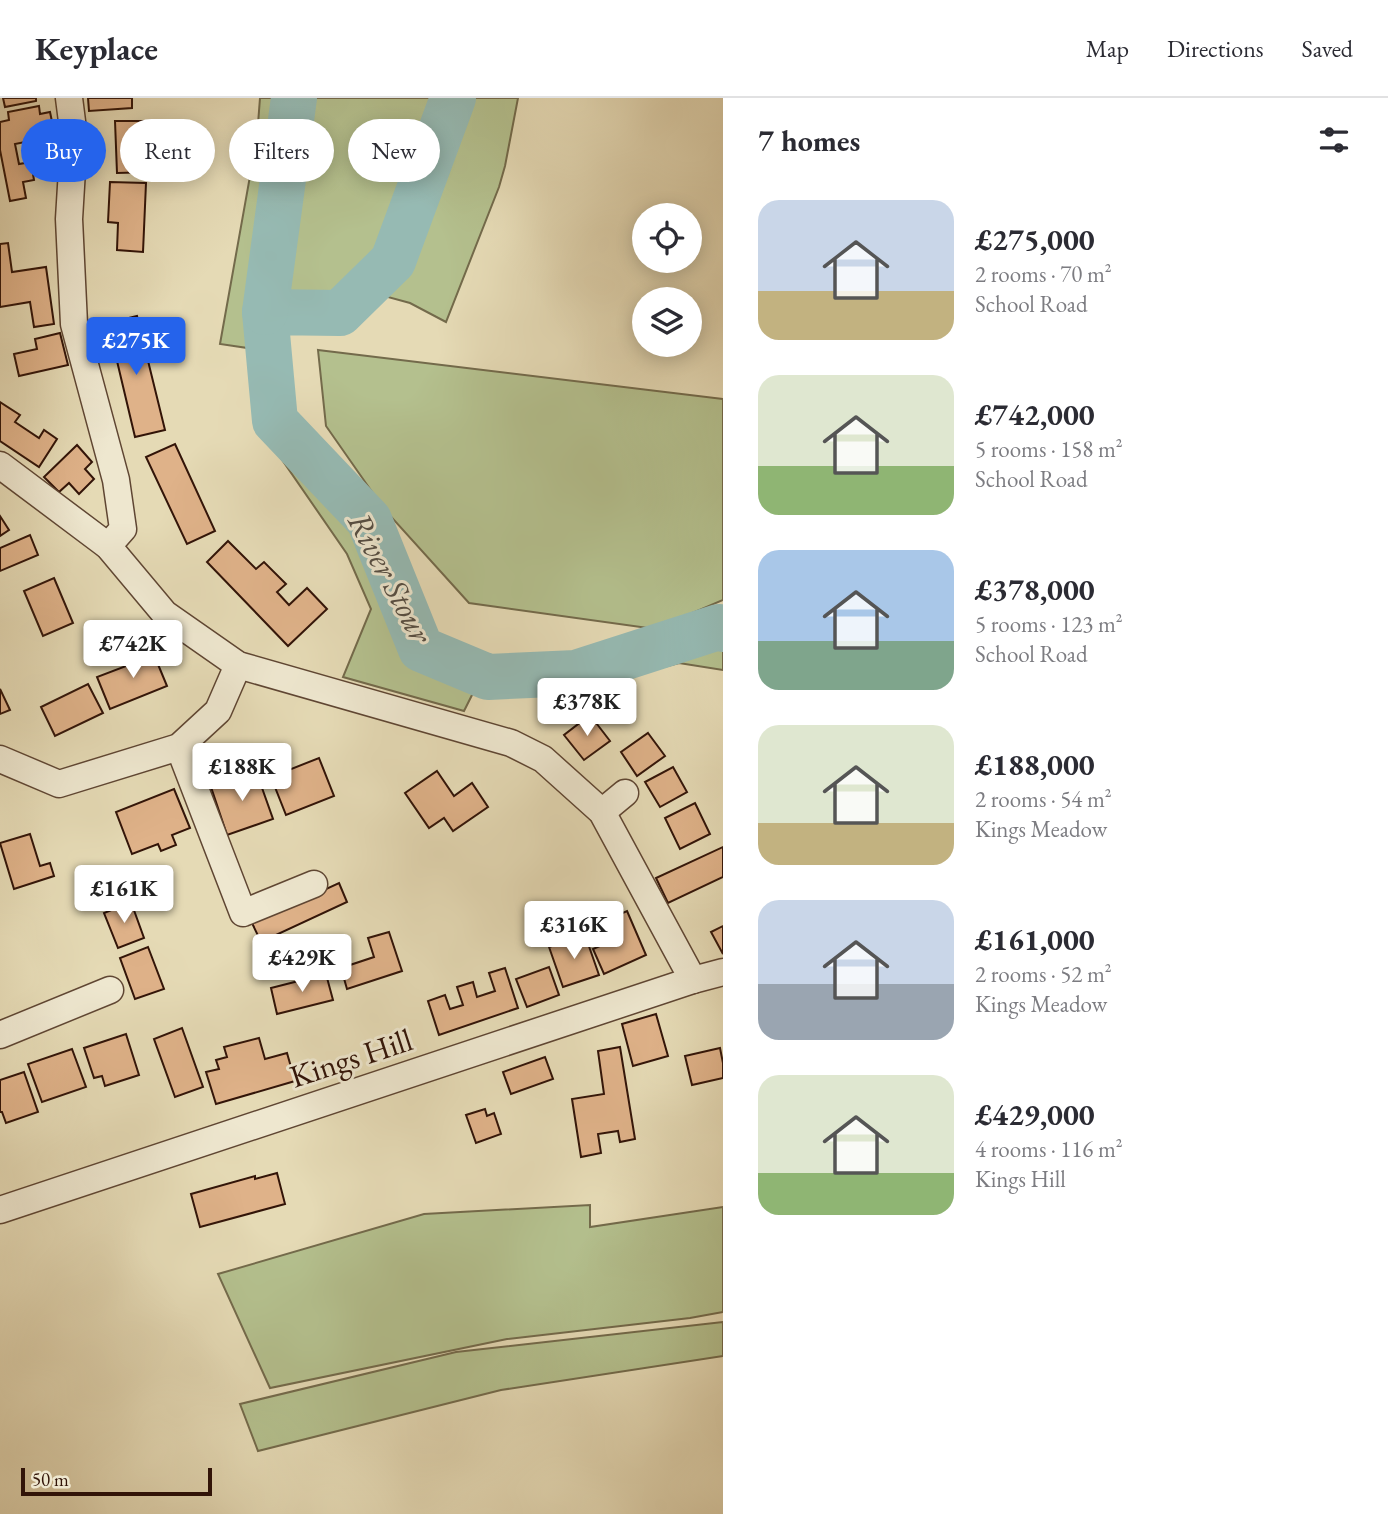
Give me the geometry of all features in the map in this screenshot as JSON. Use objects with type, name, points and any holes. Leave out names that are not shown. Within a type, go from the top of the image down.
[{"type":"street","points":[[69,98],[74,137],[69,219],[74,324],[116,480],[123,529],[108,546]]},
{"type":"street","points":[[0,465],[108,546],[165,614],[238,664],[511,743],[543,759],[602,812],[693,980]]},
{"type":"street","points":[[0,759],[59,784],[179,747],[218,711],[238,664]]},
{"type":"street","points":[[179,747],[243,914],[314,884]]},
{"type":"street","points":[[602,812],[625,793]]},
{"type":"street","name":"Kings Hill","points":[[0,1209],[723,972]]},
{"type":"street","points":[[0,1035],[110,990]]},
{"type":"green space","points":[[260,98],[280,98],[278,119],[258,119]]},
{"type":"green space","points":[[307,98],[445,98],[437,119],[348,119],[348,182],[412,182],[387,245],[371,268],[351,289],[337,296],[287,308],[299,182],[334,182],[334,119],[305,119]]},
{"type":"green space","points":[[465,98],[518,98],[499,187],[446,322],[410,303],[384,296],[420,224],[436,182],[440,182],[440,171]]},
{"type":"green space","points":[[249,182],[270,182],[260,270],[248,329],[247,348],[220,344]]},
{"type":"green space","points":[[247,348],[277,359],[279,394],[297,435],[377,516],[429,630],[464,656],[506,665],[572,662],[679,624],[723,617],[723,670],[679,663],[593,686],[475,689],[464,711],[343,677],[371,609],[347,554],[265,435]]},
{"type":"green space","points":[[318,350],[723,399],[723,600],[655,629],[469,603],[384,509],[326,426]]},
{"type":"green space","points":[[590,1205],[590,1227],[723,1207],[723,1312],[507,1339],[270,1388],[218,1274],[424,1214]]},
{"type":"green space","points":[[723,1322],[723,1356],[501,1390],[258,1451],[240,1404],[456,1352]]},
{"type":"building","points":[[3,98],[36,98],[36,101],[5,107]]},
{"type":"building","points":[[88,98],[132,98],[132,108],[89,111]]},
{"type":"building","points":[[39,106],[40,114],[50,112],[51,119],[21,119],[21,143],[15,144],[26,198],[10,201],[0,150],[0,122],[9,120],[8,112]]},
{"type":"building","points":[[115,121],[120,121],[120,173],[117,173]]},
{"type":"building","points":[[110,182],[146,183],[143,252],[117,250],[118,223],[108,222]]},
{"type":"building","points":[[8,243],[12,272],[46,267],[54,324],[34,327],[30,302],[0,307],[0,244]]},
{"type":"building","points":[[137,316],[165,430],[135,437],[108,323]]},
{"type":"building","points":[[60,333],[68,365],[19,376],[14,354],[37,349],[35,339]]},
{"type":"building","points":[[0,402],[20,415],[15,422],[39,438],[44,430],[57,439],[39,467],[0,441]]},
{"type":"building","points":[[175,444],[215,531],[187,544],[146,457]]},
{"type":"building","points":[[77,445],[92,462],[85,469],[94,479],[79,494],[69,483],[59,492],[44,477]]},
{"type":"building","points":[[0,516],[9,530],[0,536]]},
{"type":"building","points":[[30,535],[38,555],[0,571],[0,548]]},
{"type":"building","points":[[228,541],[256,569],[264,562],[286,584],[277,592],[289,605],[307,588],[327,609],[288,646],[207,562]]},
{"type":"building","points":[[54,578],[73,623],[43,636],[24,591]]},
{"type":"building","points":[[150,645],[167,686],[110,709],[97,677],[142,660],[138,649]]},
{"type":"building","points":[[88,684],[103,713],[55,736],[41,707]]},
{"type":"building","points":[[0,689],[10,710],[0,714]]},
{"type":"building","points":[[590,715],[610,741],[584,760],[564,735]]},
{"type":"building","points":[[648,733],[665,756],[637,776],[621,752]]},
{"type":"building","points":[[319,758],[334,796],[286,815],[271,777]]},
{"type":"building","points":[[673,767],[687,792],[660,807],[645,782]]},
{"type":"building","points":[[256,771],[273,819],[227,835],[211,787]]},
{"type":"building","points":[[437,771],[454,796],[472,783],[488,807],[453,831],[444,818],[429,828],[405,793]]},
{"type":"building","points":[[174,789],[190,828],[172,835],[176,845],[161,851],[158,844],[132,854],[116,812]]},
{"type":"building","points":[[695,803],[710,834],[680,849],[665,818]]},
{"type":"building","points":[[30,834],[40,866],[50,863],[54,876],[14,889],[0,843]]},
{"type":"building","points":[[723,847],[723,877],[668,903],[656,878]]},
{"type":"building","points":[[339,883],[347,902],[261,942],[252,923]]},
{"type":"building","points":[[131,902],[144,938],[118,948],[104,913]]},
{"type":"building","points":[[627,911],[646,955],[604,974],[593,949],[618,938],[609,919]]},
{"type":"building","points":[[723,926],[723,954],[711,932]]},
{"type":"building","points":[[389,932],[402,971],[347,989],[341,968],[374,957],[368,938]]},
{"type":"building","points":[[585,935],[599,975],[563,987],[549,947]]},
{"type":"building","points":[[148,947],[164,989],[135,999],[120,958]]},
{"type":"building","points":[[549,967],[559,995],[527,1007],[516,979]]},
{"type":"building","points":[[505,968],[518,1008],[439,1035],[428,1001],[445,995],[450,1009],[463,1005],[457,987],[473,982],[477,997],[495,991],[489,973]]},
{"type":"building","points":[[326,974],[333,1000],[277,1014],[271,988]]},
{"type":"building","points":[[656,1014],[668,1056],[633,1066],[622,1024]]},
{"type":"building","points":[[182,1028],[203,1087],[175,1097],[154,1039]]},
{"type":"building","points":[[126,1034],[139,1075],[105,1086],[102,1076],[94,1078],[84,1048]]},
{"type":"building","points":[[259,1038],[265,1059],[287,1053],[295,1081],[216,1104],[206,1072],[219,1069],[216,1060],[227,1057],[224,1047]]},
{"type":"building","points":[[620,1047],[635,1139],[620,1142],[618,1131],[598,1134],[601,1153],[581,1157],[572,1099],[604,1094],[598,1051]]},
{"type":"building","points":[[720,1048],[723,1078],[692,1085],[685,1056]]},
{"type":"building","points":[[72,1049],[86,1087],[42,1102],[28,1064]]},
{"type":"building","points":[[545,1057],[553,1079],[511,1094],[503,1072]]},
{"type":"building","points":[[24,1072],[38,1112],[6,1123],[0,1112],[0,1080]]},
{"type":"building","points":[[485,1109],[487,1116],[494,1113],[501,1134],[476,1143],[466,1115]]},
{"type":"building","points":[[277,1173],[285,1204],[200,1227],[191,1194],[255,1176],[255,1179]]},
{"type":"waterway","name":"River Stour","points":[[265,312],[294,98]]},
{"type":"waterway","name":"River Stour","points":[[453,98],[393,261],[340,313],[265,312],[275,421],[369,520],[421,649],[488,677],[576,673],[719,627],[723,629]]}]
